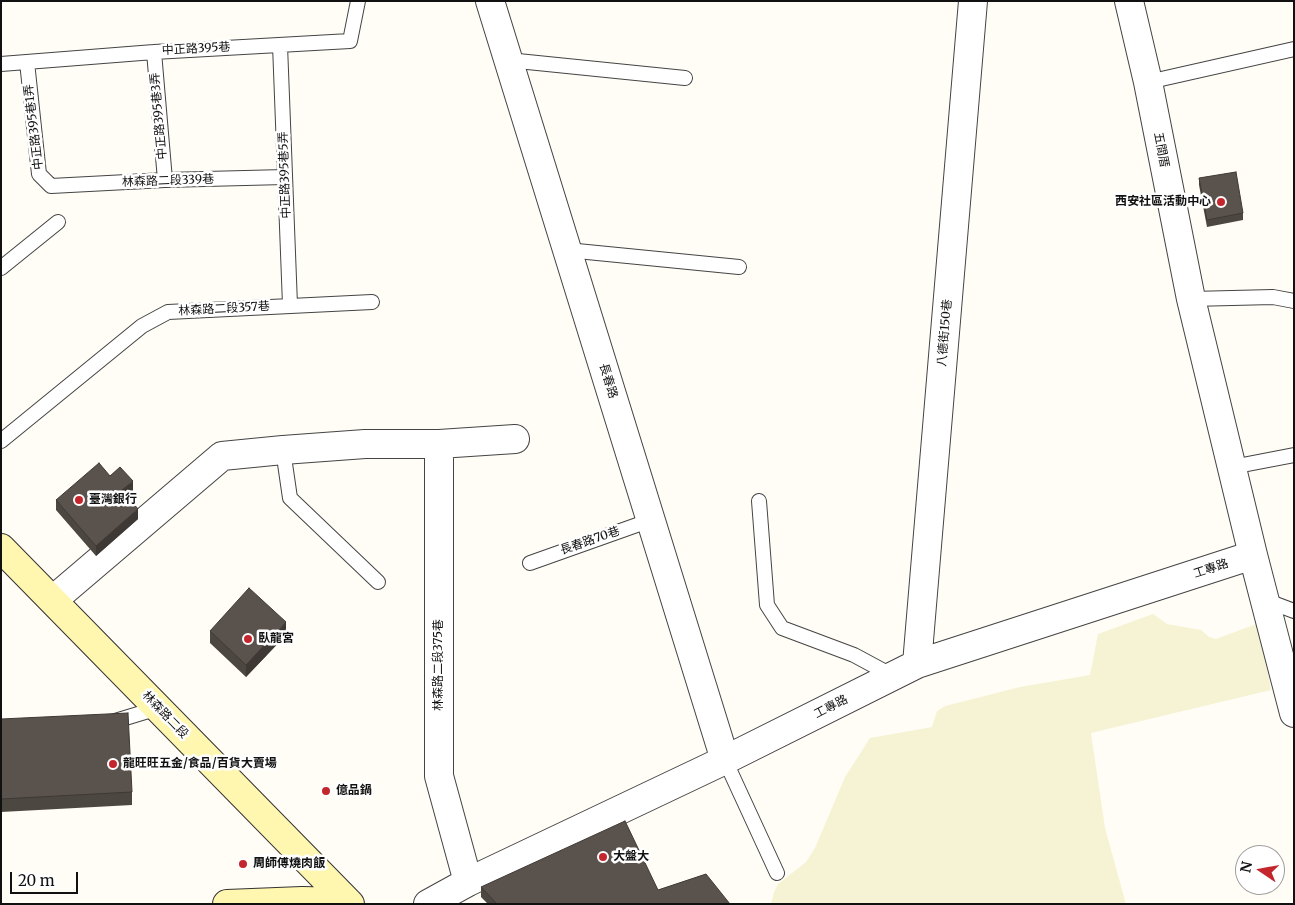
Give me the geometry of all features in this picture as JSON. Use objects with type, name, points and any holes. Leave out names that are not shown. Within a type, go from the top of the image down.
[{"type":"main road","name":"林森路二段","points":[[1,548],[351,903]]},
{"type":"main road","points":[[227,904],[302,901],[351,903]]},
{"type":"street","name":"長春路","points":[[490,1],[725,760]]},
{"type":"street","name":"八德街150巷","points":[[917,664],[973,1]]},
{"type":"street","name":"五間厝","points":[[1129,1],[1148,82],[1191,299],[1253,555],[1294,713]]},
{"type":"street","points":[[53,600],[222,456],[365,444],[439,444],[515,440]]},
{"type":"street","name":"林森路二段375巷","points":[[439,444],[439,776],[468,882]]},
{"type":"street","name":"工專路","points":[[428,904],[468,882],[725,760],[917,664],[1253,555]]},
{"type":"lane","name":"中正路395巷","points":[[1,64],[154,52],[350,41],[358,1]]},
{"type":"lane","name":"中正路395巷5弄","points":[[280,45],[290,305]]},
{"type":"lane","points":[[1148,82],[1294,49]]},
{"type":"lane","name":"中正路395巷3弄","points":[[154,52],[165,180]]},
{"type":"lane","points":[[508,60],[686,78]]},
{"type":"lane","name":"中正路395巷1弄","points":[[27,62],[39,174],[51,186]]},
{"type":"lane","name":"林森路二段339巷","points":[[51,186],[165,180],[285,177]]},
{"type":"lane","points":[[1,268],[58,222]]},
{"type":"lane","points":[[567,250],[739,268]]},
{"type":"lane","points":[[1191,299],[1274,297],[1294,301]]},
{"type":"lane","name":"林森路二段357巷","points":[[1,441],[142,326],[168,312],[372,302]]},
{"type":"lane","points":[[283,450],[290,498],[378,582]]},
{"type":"lane","points":[[1232,467],[1294,455]]},
{"type":"lane","points":[[759,501],[767,605],[782,628],[854,655],[893,676]]},
{"type":"lane","name":"長春路70巷","points":[[530,562],[651,520]]},
{"type":"lane","points":[[1266,600],[1294,611]]},
{"type":"lane","points":[[103,722],[112,722],[158,708]]},
{"type":"lane","points":[[725,760],[777,873]]},
{"type":"shaded area","points":[[1153,614],[1167,624],[1201,630],[1209,637],[1216,639],[1259,623],[1271,690],[1091,733],[1105,828],[1126,904],[771,904],[778,884],[806,862],[815,848],[845,777],[870,738],[932,727],[937,711],[945,706],[1020,687],[1090,675],[1098,634]]},
{"type":"building","name":"西安社區活動中心","points":[[1236,172],[1243,213],[1207,220],[1199,178]]},
{"type":"building","points":[[99,463],[110,476],[120,467],[133,481],[122,490],[138,509],[96,546],[56,500]]},
{"type":"building","name":"臥龍宮","points":[[249,588],[286,622],[246,665],[210,631]]},
{"type":"building","points":[[128,713],[132,792],[1,799],[1,719]]},
{"type":"building","name":"大盤大","points":[[625,821],[658,890],[706,874],[730,904],[497,904],[481,887]]},
{"type":"place","name":"西安社區活動中心","points":[[1221,202]]},
{"type":"place","name":"臺灣銀行","points":[[79,500]]},
{"type":"place","name":"臥龍宮","points":[[248,639]]},
{"type":"place","name":"龍旺旺五金/食品/百貨大賣場","points":[[113,764]]},
{"type":"place","name":"億品鍋","points":[[326,791]]},
{"type":"place","name":"大盤大","points":[[603,857]]},
{"type":"place","name":"周師傅燒肉飯","points":[[243,864]]}]
